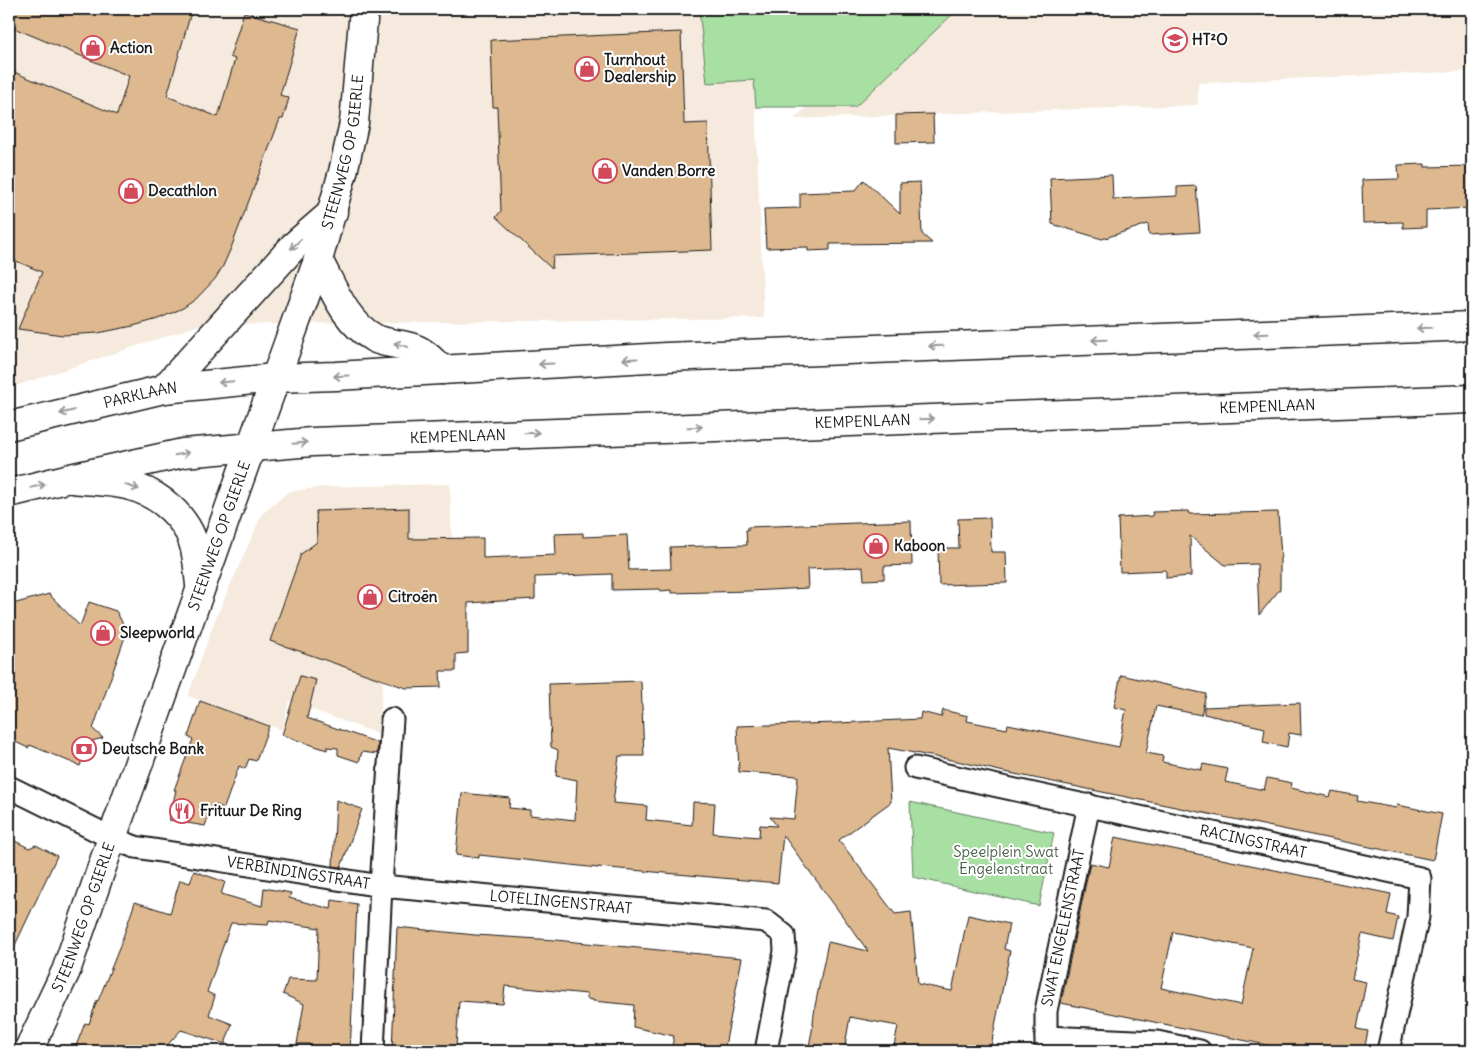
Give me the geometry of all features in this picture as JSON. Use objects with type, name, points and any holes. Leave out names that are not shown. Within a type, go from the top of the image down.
[{"type":"main road","name":"STEENWEG OP GIERLE","points":[[28,1051],[66,971],[318,260],[333,212],[354,123],[364,9]]},
{"type":"main road","points":[[164,389],[295,245],[333,212]]},
{"type":"main road","points":[[318,260],[349,317],[375,338],[419,350],[442,370]]},
{"type":"main road","points":[[275,378],[666,357],[1472,326]]},
{"type":"main road","name":"PARKLAAN","points":[[9,426],[164,389],[275,378]]},
{"type":"main road","name":"KEMPENLAAN","points":[[251,447],[312,442],[1472,399]]},
{"type":"main road","points":[[9,493],[183,453],[251,447]]},
{"type":"main road","points":[[66,479],[127,485],[152,494],[176,512],[189,532],[194,544],[201,588]]},
{"type":"street","points":[[381,886],[392,719]]},
{"type":"street","name":"RACINGSTRAAT","points":[[915,768],[1420,878],[1418,917],[1388,1051]]},
{"type":"street","name":"VERBINDINGSTRAAT","points":[[9,787],[112,838],[135,846],[381,886],[373,1051]]},
{"type":"street","name":"SWAT ENGELENSTRAAT","points":[[1046,1044],[1046,1011],[1089,806]]},
{"type":"street","name":"LOTELINGENSTRAAT","points":[[381,886],[766,921],[784,936],[785,951],[766,1051]]},
{"type":"street","points":[[1046,1044],[1157,1042],[1200,1051]]},
{"type":"shaded area","points":[[9,9],[699,9],[707,82],[754,79],[764,318],[200,325],[9,388]]},
{"type":"shaded area","name":"HT²O","points":[[911,9],[1472,9],[1472,71],[1198,83],[1198,105],[794,119]]},
{"type":"shaded area","points":[[450,484],[456,671],[440,671],[441,687],[383,680],[378,734],[289,701],[282,730],[188,696],[215,620],[262,514],[288,492],[323,487]]},
{"type":"green space","points":[[699,9],[958,9],[855,107],[756,107],[754,80],[707,83]]},
{"type":"green space","name":"Speelplein Swat Engelenstraat","points":[[910,802],[1054,833],[1039,906],[913,877]]},
{"type":"building","name":"Decathlon","points":[[9,9],[192,9],[167,96],[218,117],[235,59],[230,57],[244,12],[300,28],[280,95],[289,98],[283,119],[280,119],[231,248],[215,279],[196,299],[183,308],[158,319],[98,333],[63,335],[18,329],[42,272],[9,258],[9,70],[117,115],[129,76],[9,26]]},
{"type":"building","name":"Vanden Borre","points":[[681,32],[684,124],[708,123],[712,250],[553,256],[552,269],[496,217],[501,211],[497,107],[493,107],[491,40]]},
{"type":"building","points":[[933,114],[934,142],[896,143],[896,115]]},
{"type":"building","points":[[1425,164],[1425,167],[1472,166],[1472,208],[1426,210],[1426,227],[1403,228],[1403,222],[1363,223],[1362,180],[1399,179],[1398,165]]},
{"type":"building","points":[[1112,175],[1113,199],[1177,196],[1177,187],[1196,186],[1200,232],[1149,235],[1148,224],[1102,239],[1052,224],[1050,178]]},
{"type":"building","points":[[864,180],[900,214],[900,183],[920,182],[922,234],[932,243],[830,244],[830,250],[808,251],[808,247],[766,248],[764,209],[800,208],[800,193],[855,191]]},
{"type":"building","points":[[409,508],[409,539],[483,538],[483,558],[556,555],[555,534],[583,533],[583,537],[627,535],[629,570],[671,569],[670,547],[747,545],[746,530],[748,530],[748,527],[911,521],[912,565],[884,566],[884,579],[864,580],[863,567],[807,569],[808,588],[750,591],[671,593],[671,590],[660,591],[660,589],[612,590],[612,574],[535,577],[535,599],[468,603],[468,653],[456,654],[456,671],[440,671],[441,687],[406,688],[270,641],[301,554],[317,542],[316,511]]},
{"type":"building","points":[[1188,511],[1189,514],[1278,512],[1281,557],[1280,589],[1259,615],[1257,564],[1225,565],[1190,536],[1191,576],[1166,578],[1166,570],[1120,572],[1118,518],[1153,516],[1152,512]]},
{"type":"building","points":[[990,518],[991,552],[1006,552],[1007,583],[939,585],[938,548],[959,548],[958,519]]},
{"type":"building","points":[[49,594],[80,626],[89,602],[116,611],[127,631],[93,729],[103,738],[88,742],[80,766],[30,745],[28,748],[9,739],[9,605]]},
{"type":"building","points":[[1121,675],[1206,694],[1201,715],[1156,706],[1146,753],[1163,756],[1162,762],[1201,770],[1203,764],[1228,769],[1225,782],[1264,790],[1267,778],[1292,783],[1291,788],[1330,797],[1332,791],[1358,796],[1357,801],[1396,808],[1397,805],[1442,814],[1433,860],[888,748],[891,802],[839,840],[895,914],[911,912],[918,984],[952,991],[968,915],[1009,924],[1004,949],[1010,951],[990,1051],[893,1051],[898,1026],[850,1017],[844,1051],[808,1051],[828,942],[868,951],[783,835],[778,883],[598,868],[479,855],[479,858],[456,855],[462,793],[510,798],[509,808],[530,810],[530,815],[575,820],[577,780],[556,776],[558,750],[551,747],[549,684],[641,681],[644,756],[619,756],[613,803],[647,806],[646,820],[692,825],[693,802],[715,803],[713,833],[759,837],[760,825],[777,826],[770,817],[794,819],[798,776],[739,772],[737,726],[920,719],[921,712],[941,717],[943,710],[968,716],[967,721],[1007,729],[1008,724],[1119,747],[1126,710],[1114,707]]},
{"type":"building","points":[[300,676],[316,680],[307,718],[378,743],[377,754],[362,752],[359,762],[338,755],[338,748],[327,747],[327,750],[282,735]]},
{"type":"building","points":[[200,701],[269,726],[256,761],[249,759],[245,769],[239,766],[224,808],[213,804],[205,826],[169,820],[176,790],[174,790],[193,739],[188,737]]},
{"type":"building","points":[[1300,703],[1301,735],[1289,733],[1287,747],[1263,742],[1265,728],[1204,714],[1204,707]]},
{"type":"building","points":[[336,800],[362,809],[341,867],[333,866]]},
{"type":"building","points":[[1115,837],[1391,894],[1387,914],[1398,917],[1393,941],[1362,934],[1352,979],[1366,982],[1357,1029],[1368,1031],[1364,1051],[1296,1051],[1061,1003],[1090,863],[1109,867]],"holes":[[[1173,932],[1253,948],[1241,1005],[1161,988]]]},
{"type":"building","points":[[9,838],[29,848],[36,845],[57,856],[9,958]]},
{"type":"building","points":[[194,871],[225,882],[221,894],[262,906],[264,888],[291,893],[289,898],[331,909],[332,900],[357,904],[350,1051],[315,1051],[308,1050],[309,1044],[297,1044],[304,1004],[283,994],[288,979],[317,980],[319,928],[269,920],[268,925],[231,923],[207,992],[215,996],[209,1015],[232,1024],[225,1044],[181,1030],[162,1051],[74,1051],[85,1023],[89,1024],[135,902],[170,913],[180,880],[190,883]]},
{"type":"building","points":[[397,927],[742,958],[724,1051],[671,1051],[674,1036],[633,1027],[634,1005],[593,1001],[587,999],[587,994],[505,986],[503,1004],[459,1001],[456,1047],[449,1047],[449,1051],[392,1051]]},
{"type":"place","name":"HT²O","points":[[1175,40]]},
{"type":"place","name":"Action","points":[[93,48]]},
{"type":"place","name":"Turnhout Dealership","points":[[587,69]]},
{"type":"place","name":"Vanden Borre","points":[[605,171]]},
{"type":"place","name":"Decathlon","points":[[131,191]]},
{"type":"place","name":"Kaboon","points":[[876,546]]},
{"type":"place","name":"Citroën","points":[[370,597]]},
{"type":"place","name":"Sleepworld","points":[[103,633]]},
{"type":"place","name":"Deutsche Bank","points":[[84,749]]},
{"type":"place","name":"Frituur De Ring","points":[[182,811]]}]
